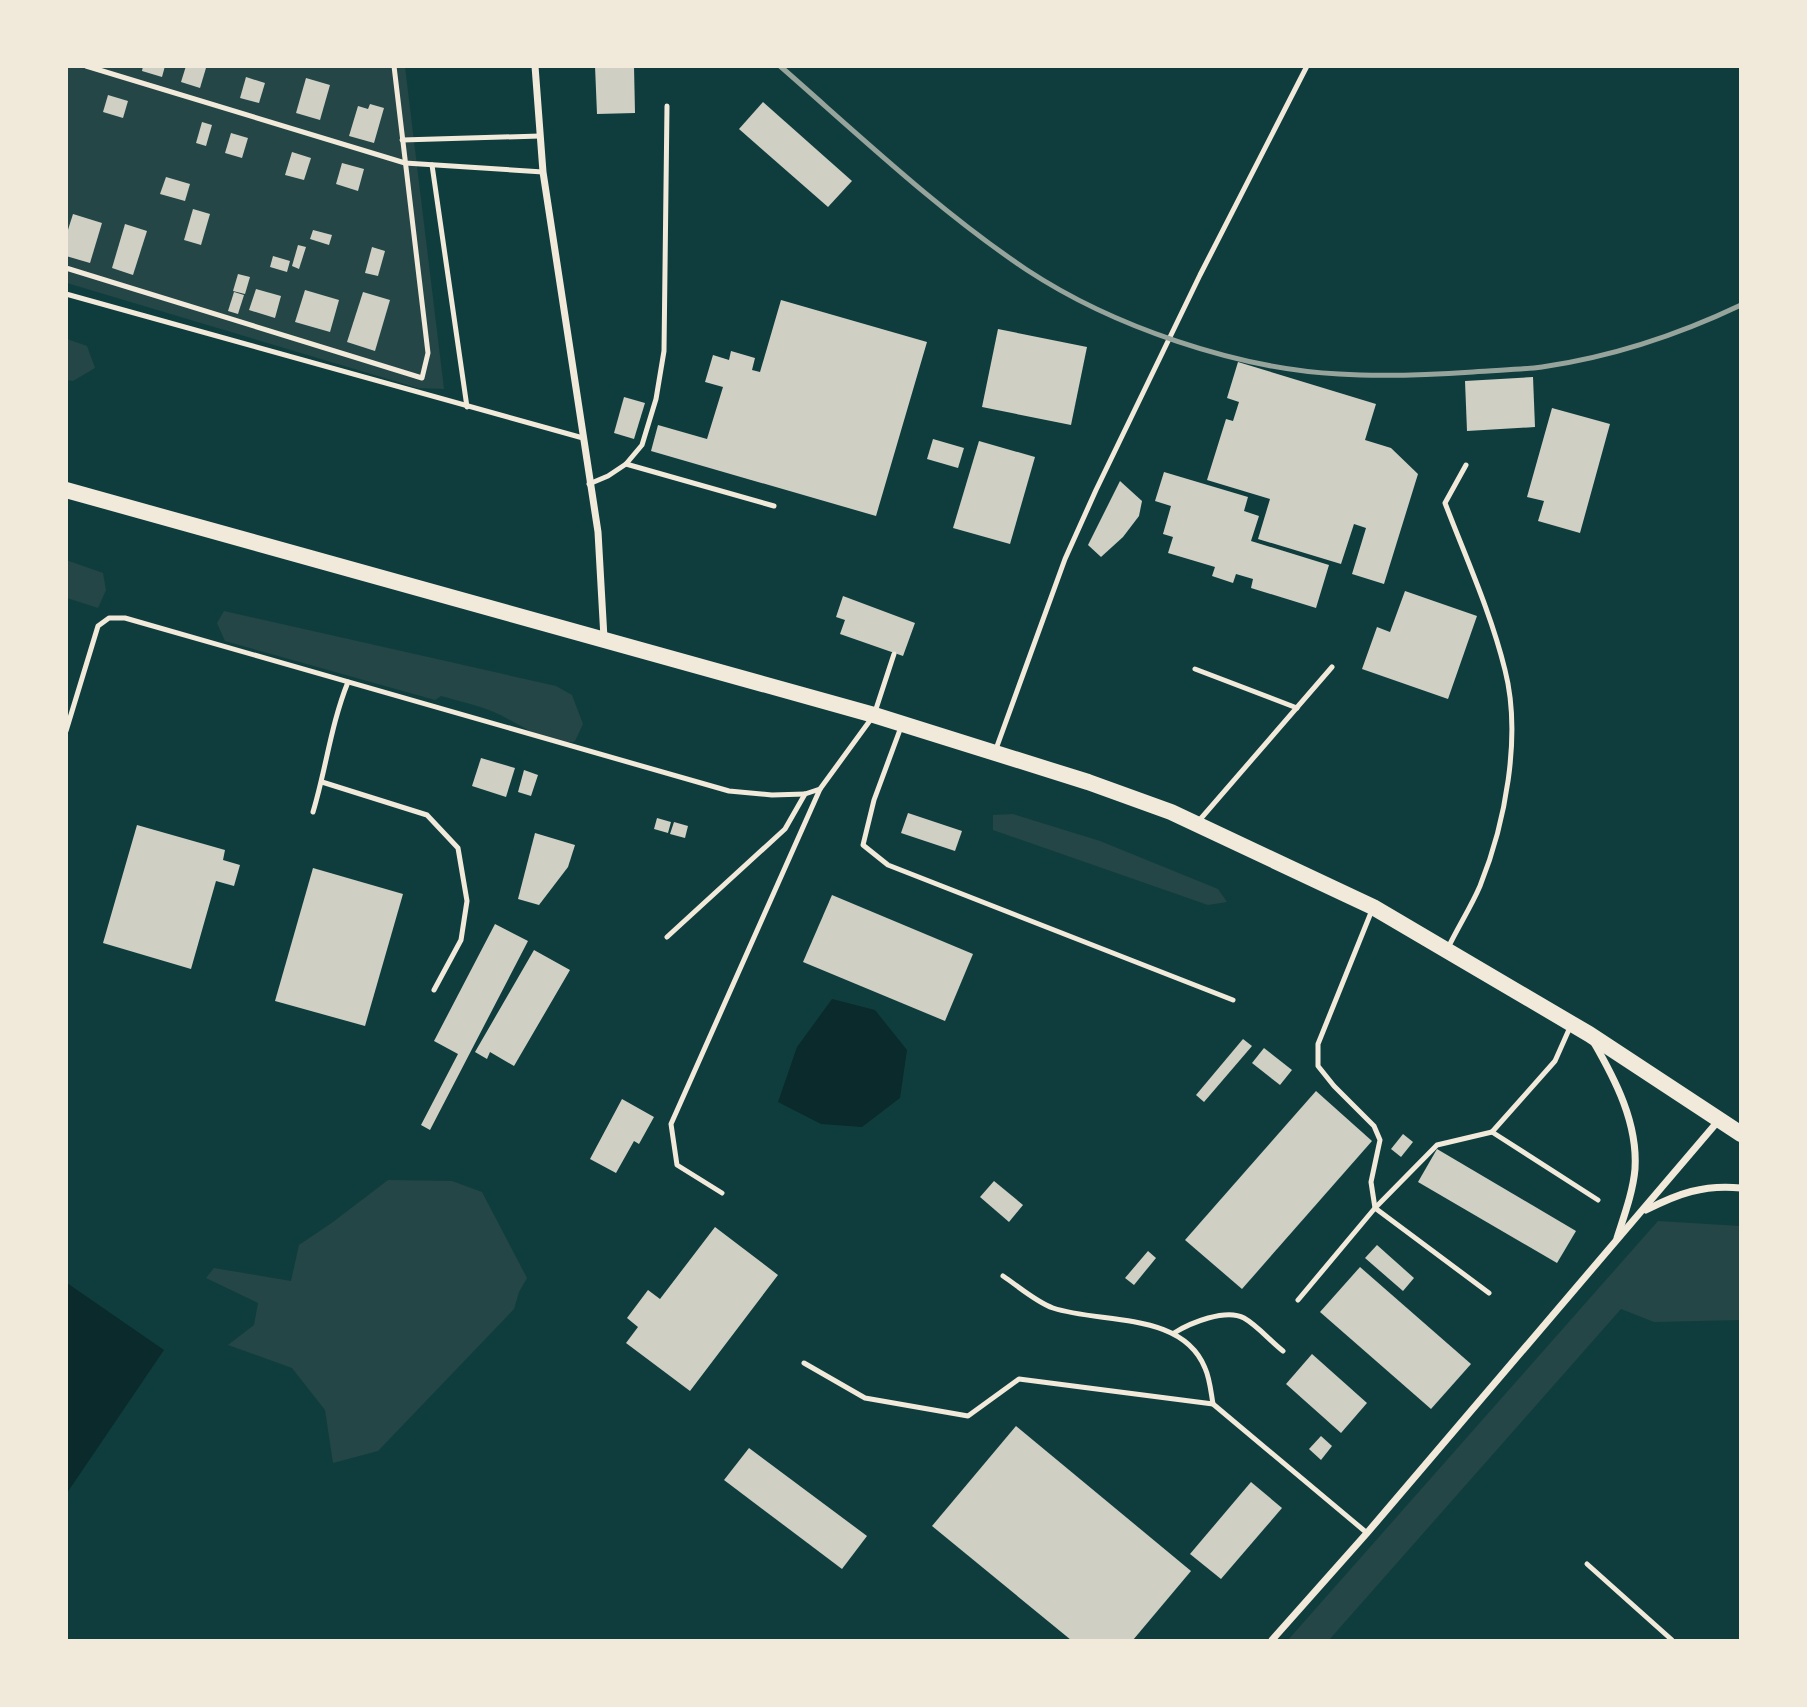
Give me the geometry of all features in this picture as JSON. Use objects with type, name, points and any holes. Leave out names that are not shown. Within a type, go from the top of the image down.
[{"type":"main road","points":[[66,490],[874,715],[1088,782],[1196,824],[1373,907],[1589,1034],[1741,1135]]},
{"type":"street","points":[[535,66],[543,172],[598,532],[604,639]]},
{"type":"street","points":[[1589,1034],[1620,1095],[1630,1120],[1634,1144],[1635,1171],[1617,1241]]},
{"type":"street","points":[[1272,1640],[1367,1533],[1719,1119]]},
{"type":"street","points":[[1642,1212],[1675,1195],[1700,1188],[1741,1188]]},
{"type":"lane","points":[[86,66],[405,163],[543,172]]},
{"type":"lane","points":[[66,268],[422,377],[428,353],[394,66]]},
{"type":"lane","points":[[995,752],[1065,559],[1096,490],[1194,286],[1307,66]]},
{"type":"lane","points":[[589,484],[626,464],[642,444],[656,399],[664,351],[667,106]]},
{"type":"lane","points":[[402,140],[540,136]]},
{"type":"lane","points":[[432,165],[467,407]]},
{"type":"lane","points":[[66,294],[583,438]]},
{"type":"lane","points":[[626,464],[774,506]]},
{"type":"lane","points":[[1447,951],[1480,886],[1503,810],[1510,749],[1511,714],[1506,672],[1495,634],[1445,503],[1466,465]]},
{"type":"lane","points":[[66,731],[98,626],[109,618],[125,618],[729,791],[772,795],[805,794],[820,789]]},
{"type":"lane","points":[[722,1194],[677,1165],[671,1124],[820,789],[874,715],[894,654]]},
{"type":"lane","points":[[1196,824],[1332,667]]},
{"type":"lane","points":[[1195,669],[1297,708]]},
{"type":"lane","points":[[313,812],[338,705],[348,682]]},
{"type":"lane","points":[[903,724],[874,800],[863,845],[888,865],[1233,1000]]},
{"type":"lane","points":[[322,782],[427,815],[458,848],[467,901],[461,940],[435,990]]},
{"type":"lane","points":[[667,937],[785,829],[805,794]]},
{"type":"lane","points":[[1373,907],[1318,1044],[1318,1066],[1374,1126],[1380,1140],[1371,1182],[1375,1208],[1489,1293]]},
{"type":"lane","points":[[1298,1300],[1375,1208],[1437,1145],[1492,1132],[1555,1061],[1571,1025]]},
{"type":"lane","points":[[1492,1132],[1598,1200]]},
{"type":"lane","points":[[1003,1276],[1051,1307],[1154,1325],[1174,1333],[1187,1343],[1205,1367],[1213,1404]]},
{"type":"lane","points":[[1174,1333],[1190,1322],[1222,1315],[1242,1316],[1283,1351]]},
{"type":"lane","points":[[804,1363],[865,1398],[968,1416],[1019,1379],[1213,1404],[1367,1533]]},
{"type":"lane","points":[[1587,1564],[1672,1640]]},
{"type":"shaded area","points":[[66,67],[405,67],[444,389],[418,388],[67,283]]},
{"type":"shaded area","points":[[67,339],[87,346],[95,368],[73,381],[67,380]]},
{"type":"shaded area","points":[[66,560],[103,573],[106,590],[98,608],[67,598]]},
{"type":"shaded area","points":[[224,611],[556,686],[572,695],[583,724],[575,741],[556,741],[475,705],[441,696],[435,700],[225,641],[217,623]]},
{"type":"shaded area","points":[[1013,814],[1100,841],[1218,889],[1227,902],[1208,905],[993,830],[993,815]]},
{"type":"shaded area","points":[[832,999],[875,1010],[907,1050],[900,1098],[862,1127],[821,1124],[778,1102],[797,1047]]},
{"type":"shaded area","points":[[388,1180],[452,1181],[482,1192],[527,1278],[514,1309],[378,1451],[333,1463],[325,1410],[292,1368],[228,1345],[254,1325],[258,1303],[206,1278],[214,1268],[291,1281],[299,1245]]},
{"type":"shaded area","points":[[1658,1221],[1740,1226],[1740,1320],[1654,1322],[1621,1309],[1329,1640],[1288,1640]]},
{"type":"shaded area","points":[[67,1283],[164,1350],[67,1493]]},
{"type":"building","points":[[143,66],[165,66],[162,77],[142,71]]},
{"type":"building","points":[[186,66],[206,68],[200,88],[181,82]]},
{"type":"building","points":[[595,66],[634,66],[635,113],[597,114]]},
{"type":"building","points":[[246,77],[265,83],[259,103],[240,98]]},
{"type":"building","points":[[306,78],[330,85],[320,120],[296,113]]},
{"type":"building","points":[[108,95],[128,101],[123,118],[103,112]]},
{"type":"building","points":[[763,102],[852,181],[828,207],[739,129]]},
{"type":"building","points":[[370,104],[384,108],[374,143],[349,136],[358,106],[368,109]]},
{"type":"building","points":[[202,122],[212,125],[206,146],[196,143]]},
{"type":"building","points":[[231,133],[248,138],[242,158],[225,153]]},
{"type":"building","points":[[292,152],[311,158],[304,180],[285,175]]},
{"type":"building","points":[[342,163],[364,169],[358,191],[336,184]]},
{"type":"building","points":[[166,177],[190,184],[185,201],[160,194]]},
{"type":"building","points":[[193,209],[210,214],[201,245],[184,240]]},
{"type":"building","points":[[73,214],[102,223],[90,263],[66,256],[66,236]]},
{"type":"building","points":[[125,224],[147,231],[133,275],[112,268]]},
{"type":"building","points":[[313,230],[332,235],[329,245],[310,239]]},
{"type":"building","points":[[298,245],[306,247],[299,269],[292,266]]},
{"type":"building","points":[[372,247],[385,251],[378,276],[365,273]]},
{"type":"building","points":[[273,256],[290,261],[287,272],[270,267]]},
{"type":"building","points":[[238,274],[250,277],[245,294],[233,291]]},
{"type":"building","points":[[256,289],[281,296],[275,318],[249,310]]},
{"type":"building","points":[[305,290],[339,300],[330,332],[295,322]]},
{"type":"building","points":[[234,292],[244,295],[238,314],[228,311]]},
{"type":"building","points":[[363,292],[390,300],[375,351],[347,342]]},
{"type":"building","points":[[781,300],[927,342],[876,516],[651,451],[658,425],[707,439],[723,387],[705,382],[713,355],[729,360],[731,351],[755,358],[752,370],[760,372]]},
{"type":"building","points":[[998,329],[1087,347],[1071,425],[982,407]]},
{"type":"building","points":[[1238,362],[1376,404],[1365,440],[1391,448],[1418,474],[1384,584],[1352,574],[1366,528],[1354,524],[1341,564],[1258,539],[1270,499],[1207,480],[1226,419],[1233,421],[1239,402],[1227,398]]},
{"type":"building","points":[[1533,377],[1535,427],[1467,431],[1465,381]]},
{"type":"building","points":[[624,397],[645,403],[634,439],[614,433]]},
{"type":"building","points":[[1552,408],[1610,424],[1580,533],[1538,521],[1544,501],[1527,497]]},
{"type":"building","points":[[933,439],[964,448],[958,468],[927,459]]},
{"type":"building","points":[[979,441],[1035,457],[1010,544],[953,528]]},
{"type":"building","points":[[1164,472],[1248,497],[1244,511],[1259,516],[1251,541],[1329,565],[1316,608],[1251,588],[1253,579],[1236,574],[1233,583],[1212,576],[1215,567],[1168,553],[1173,537],[1163,534],[1171,506],[1155,501]]},
{"type":"building","points":[[1120,481],[1142,501],[1139,516],[1123,537],[1101,557],[1088,545]]},
{"type":"building","points":[[1405,591],[1477,616],[1448,699],[1362,669],[1377,627],[1390,632]]},
{"type":"building","points":[[843,596],[915,623],[903,656],[840,634],[845,620],[836,617]]},
{"type":"building","points":[[481,758],[515,768],[506,797],[472,786]]},
{"type":"building","points":[[524,770],[538,775],[531,796],[518,792]]},
{"type":"building","points":[[908,813],[962,831],[955,851],[901,833]]},
{"type":"building","points":[[657,818],[671,822],[668,833],[654,829]]},
{"type":"building","points":[[674,822],[688,826],[685,838],[670,834]]},
{"type":"building","points":[[137,825],[225,850],[223,860],[240,865],[234,886],[216,881],[191,969],[103,943]]},
{"type":"building","points":[[535,833],[575,845],[568,867],[539,905],[518,899]]},
{"type":"building","points":[[313,868],[403,894],[365,1026],[275,1001]]},
{"type":"building","points":[[832,895],[973,954],[945,1021],[803,962]]},
{"type":"building","points":[[495,924],[528,941],[430,1130],[421,1125],[458,1054],[434,1041]]},
{"type":"building","points":[[534,950],[570,970],[514,1066],[490,1052],[487,1059],[475,1052]]},
{"type":"building","points":[[1243,1039],[1252,1046],[1204,1102],[1196,1095]]},
{"type":"building","points":[[1264,1048],[1292,1070],[1280,1085],[1252,1063]]},
{"type":"building","points":[[1316,1091],[1372,1141],[1242,1289],[1185,1240]]},
{"type":"building","points":[[622,1099],[654,1117],[639,1144],[634,1141],[616,1173],[590,1159]]},
{"type":"building","points":[[1403,1134],[1413,1142],[1401,1157],[1391,1149]]},
{"type":"building","points":[[1437,1149],[1576,1231],[1557,1263],[1418,1182]]},
{"type":"building","points":[[994,1181],[1023,1205],[1009,1222],[980,1197]]},
{"type":"building","points":[[715,1227],[778,1275],[690,1391],[626,1343],[638,1327],[627,1318],[648,1290],[660,1299]]},
{"type":"building","points":[[1377,1245],[1414,1278],[1403,1291],[1365,1258]]},
{"type":"building","points":[[1148,1251],[1156,1258],[1134,1285],[1125,1278]]},
{"type":"building","points":[[1360,1267],[1471,1364],[1431,1409],[1320,1312]]},
{"type":"building","points":[[1312,1354],[1367,1403],[1341,1433],[1286,1384]]},
{"type":"building","points":[[1016,1426],[1191,1571],[1133,1640],[1071,1640],[932,1526]]},
{"type":"building","points":[[1321,1436],[1332,1446],[1321,1460],[1309,1449]]},
{"type":"building","points":[[749,1448],[867,1536],[842,1569],[724,1480]]},
{"type":"building","points":[[1251,1482],[1282,1508],[1221,1579],[1190,1554]]},
{"type":"railway","points":[[780,66],[931,198],[1027,270],[1097,309],[1136,326],[1218,354],[1259,364],[1356,375],[1423,375],[1533,368],[1568,363],[1644,344],[1741,305]]}]
